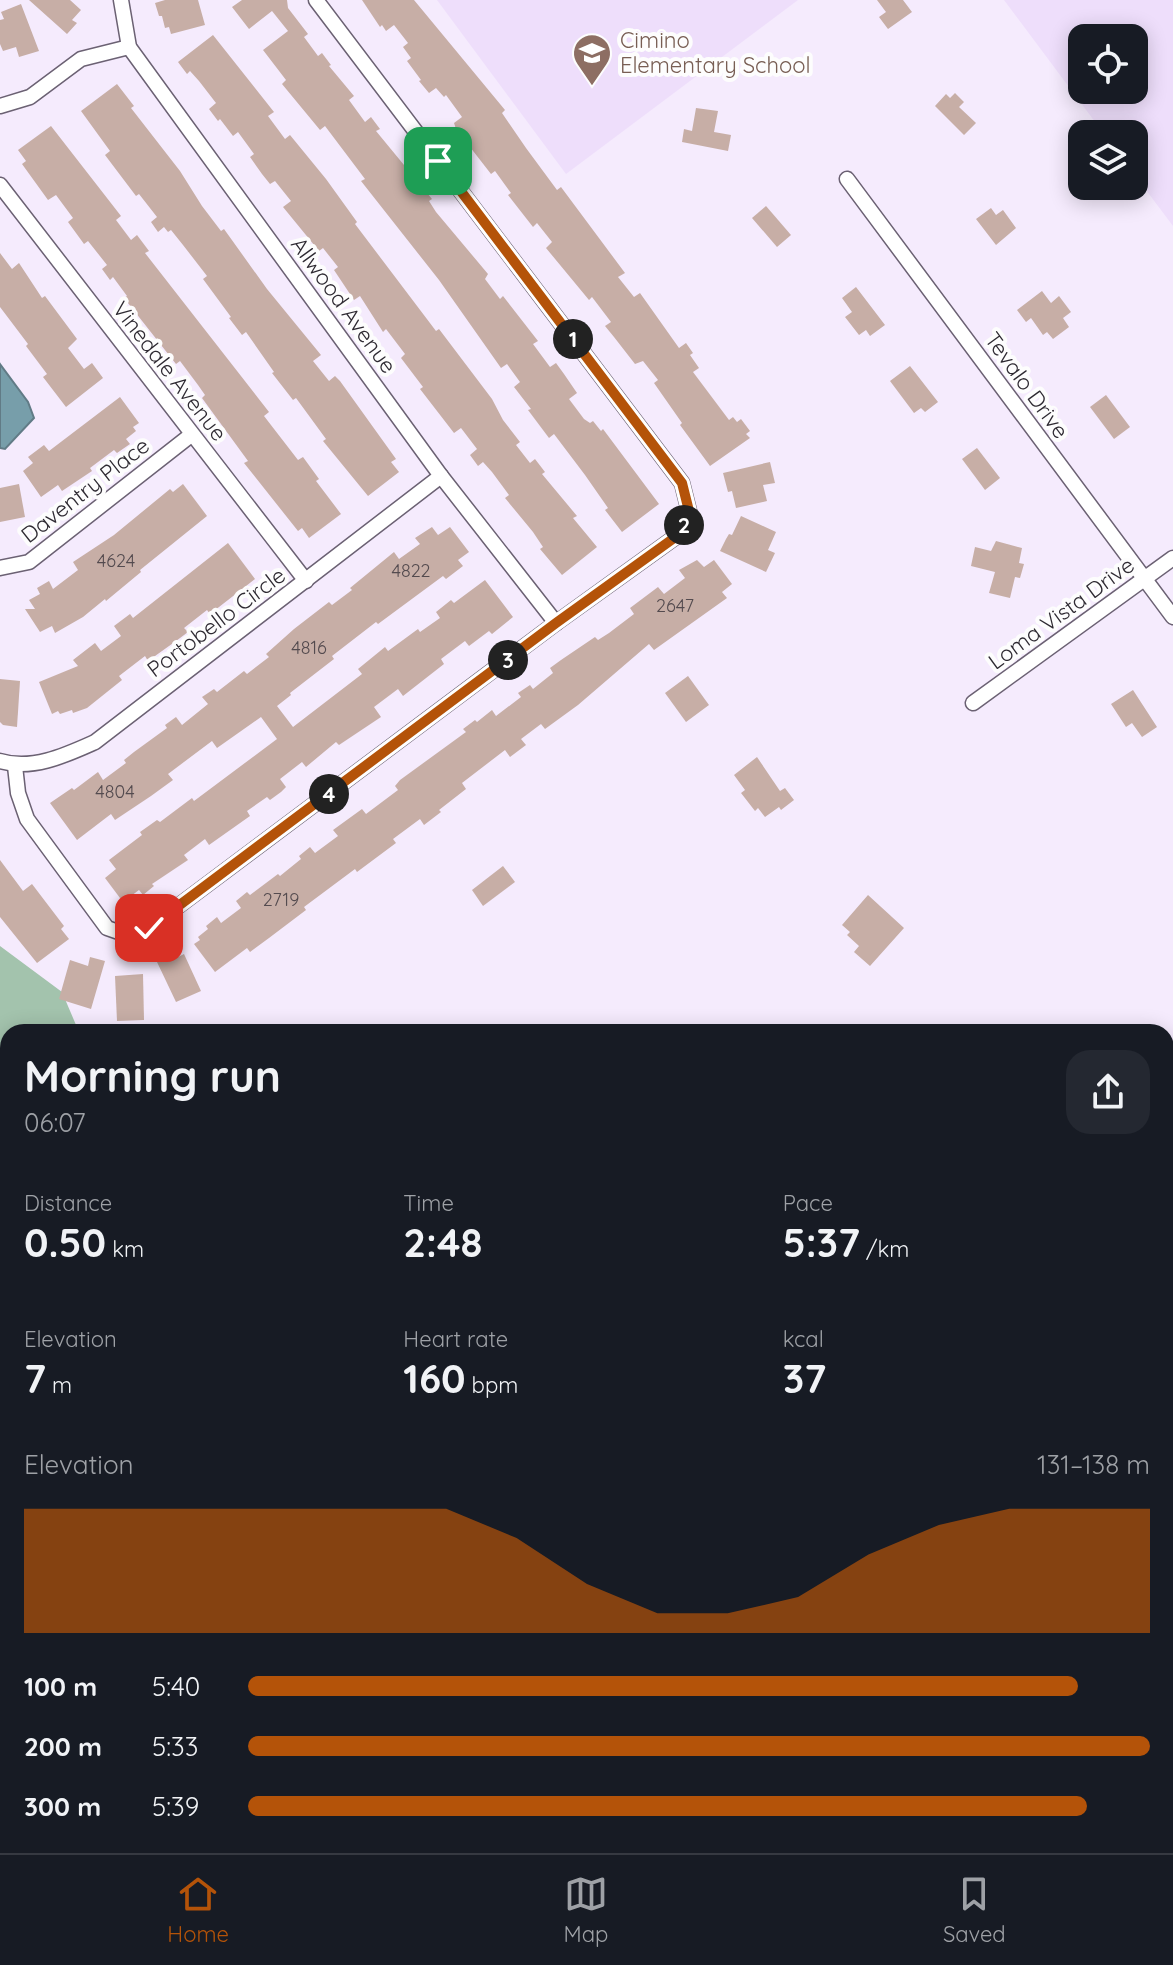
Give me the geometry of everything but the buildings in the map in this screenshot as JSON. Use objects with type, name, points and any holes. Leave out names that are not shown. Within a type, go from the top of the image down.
[{"type":"street","name":"Allwood Avenue","points":[[121,0],[129,47],[441,476],[556,623]]},
{"type":"street","points":[[15,766],[18,793],[27,819],[107,928],[127,935],[149,928],[681,533],[689,511],[682,483],[316,0]]},
{"type":"street","points":[[0,106],[30,97],[81,59],[129,47]]},
{"type":"street","name":"Tevalo Drive","points":[[847,179],[1173,617]]},
{"type":"street","name":"Vinedale Avenue","points":[[0,185],[306,581]]},
{"type":"street","name":"Daventry Place","points":[[0,568],[29,562],[191,435]]},
{"type":"street","name":"Portobello Circle","points":[[0,761],[15,766],[64,756],[95,742],[441,476]]},
{"type":"street","name":"Loma Vista Drive","points":[[973,703],[1173,558]]},
{"type":"shaded area","name":"Cimino Elementary School","points":[[437,0],[798,0],[566,174]]},
{"type":"shaded area","points":[[1004,0],[1173,0],[1173,226],[1148,193],[1148,120],[1094,120],[1082,104],[1148,104],[1148,24],[1068,24],[1068,86]]},
{"type":"green space","points":[[0,946],[62,992],[76,1024],[0,1024]]},
{"type":"water","points":[[0,364],[28,402],[34,418],[5,449],[0,448]]},
{"type":"place","name":"Cimino Elementary School","points":[[592,87]]},
{"type":"route","points":[[149,928],[681,533],[689,511],[682,483],[438,161]]}]
